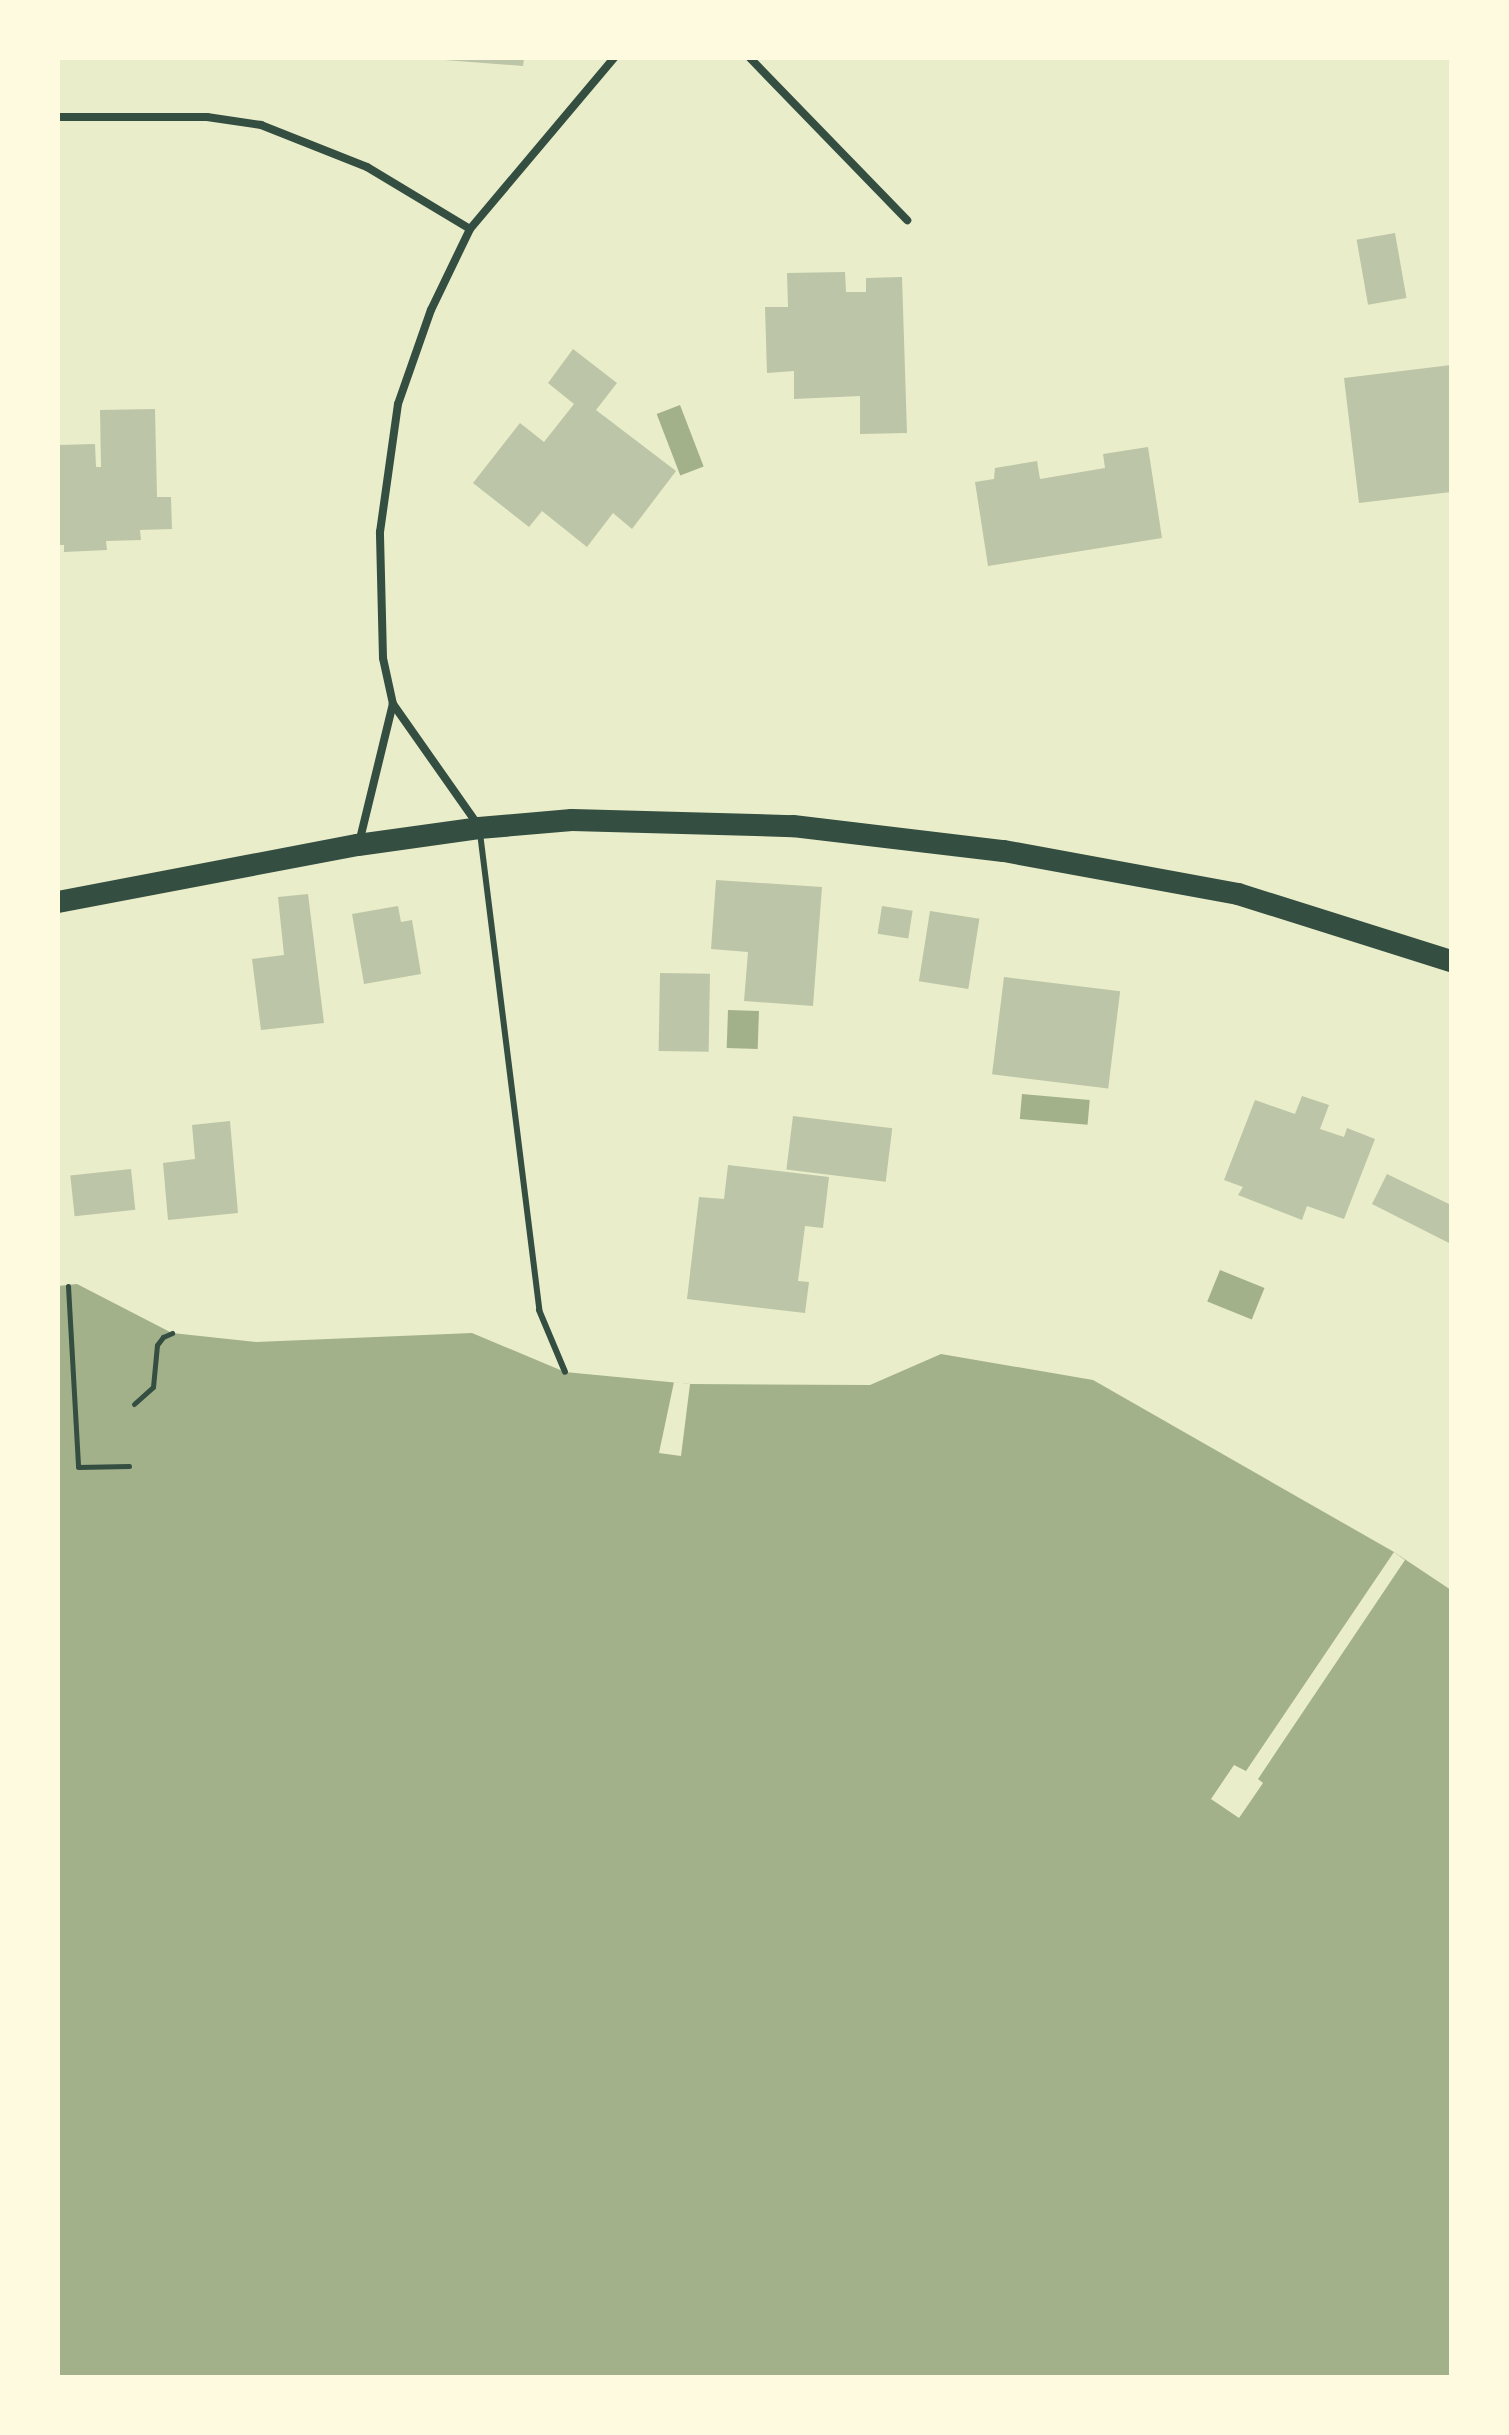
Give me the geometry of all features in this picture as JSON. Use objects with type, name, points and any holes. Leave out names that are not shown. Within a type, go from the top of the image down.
[{"type":"highway","points":[[58,902],[358,845],[479,828],[572,820],[793,826],[1004,851],[1238,894],[1451,961]]},
{"type":"street","points":[[479,828],[393,704],[383,658],[380,532],[398,404],[431,310],[470,229],[614,58]]},
{"type":"street","points":[[750,58],[907,220]]},
{"type":"street","points":[[58,117],[207,117],[261,125],[367,167],[470,229]]},
{"type":"street","points":[[358,845],[393,704]]},
{"type":"lane","points":[[479,828],[539,1310],[565,1372]]},
{"type":"path","points":[[68,1286],[78,1467],[129,1466]]},
{"type":"path","points":[[134,1404],[153,1387],[157,1345],[163,1337],[172,1333]]},
{"type":"shaded area","points":[[680,405],[704,467],[680,476],[657,414]]},
{"type":"shaded area","points":[[728,1010],[759,1011],[758,1049],[727,1048]]},
{"type":"shaded area","points":[[1022,1094],[1090,1100],[1088,1125],[1020,1119]]},
{"type":"shaded area","points":[[1220,1270],[1265,1288],[1252,1320],[1207,1302]]},
{"type":"shaded area","points":[[77,1284],[172,1333],[256,1342],[472,1333],[565,1372],[690,1384],[870,1385],[941,1354],[1093,1380],[1394,1552],[1451,1590],[1451,2377],[58,2377],[58,1286]]},
{"type":"pier","points":[[674,1382],[690,1384],[681,1456],[659,1453]]},
{"type":"pier","points":[[1394,1552],[1405,1560],[1258,1779],[1263,1783],[1239,1818],[1211,1799],[1234,1765],[1246,1771]]},
{"type":"building","points":[[418,58],[524,58],[523,66]]},
{"type":"building","points":[[1395,233],[1406,298],[1368,305],[1357,240]]},
{"type":"building","points":[[845,272],[846,292],[866,292],[866,278],[902,277],[907,433],[860,434],[860,396],[794,399],[794,371],[767,373],[765,307],[788,307],[787,273]]},
{"type":"building","points":[[573,349],[617,383],[596,410],[676,471],[632,529],[613,513],[587,547],[542,511],[529,527],[473,483],[520,423],[544,442],[574,404],[548,383]]},
{"type":"building","points":[[1451,365],[1451,492],[1359,503],[1344,378]]},
{"type":"building","points":[[155,409],[157,497],[171,497],[172,529],[140,530],[141,540],[106,541],[107,550],[64,552],[64,545],[58,545],[58,445],[95,444],[96,467],[101,467],[100,410]]},
{"type":"building","points":[[1148,447],[1162,538],[988,566],[975,482],[994,479],[995,468],[1037,461],[1040,479],[1105,468],[1103,454]]},
{"type":"building","points":[[716,880],[822,887],[813,1006],[744,1001],[748,952],[711,949]]},
{"type":"building","points":[[308,894],[324,1023],[261,1030],[252,959],[284,955],[278,897]]},
{"type":"building","points":[[398,906],[401,922],[412,920],[421,974],[364,984],[352,914]]},
{"type":"building","points":[[882,906],[913,911],[908,939],[878,934]]},
{"type":"building","points":[[930,911],[979,919],[968,989],[919,981]]},
{"type":"building","points":[[660,973],[710,974],[709,1052],[659,1051]]},
{"type":"building","points":[[1004,977],[1120,991],[1108,1089],[992,1074]]},
{"type":"building","points":[[1302,1096],[1329,1105],[1320,1129],[1344,1137],[1347,1128],[1375,1139],[1344,1219],[1307,1206],[1302,1220],[1238,1195],[1243,1187],[1224,1180],[1255,1100],[1295,1114]]},
{"type":"building","points":[[793,1116],[892,1128],[886,1182],[786,1170]]},
{"type":"building","points":[[230,1121],[238,1213],[168,1220],[163,1163],[195,1159],[192,1125]]},
{"type":"building","points":[[728,1165],[829,1177],[823,1228],[805,1226],[798,1281],[809,1282],[805,1313],[687,1299],[699,1197],[724,1199]]},
{"type":"building","points":[[131,1169],[135,1210],[75,1216],[70,1175]]},
{"type":"building","points":[[1387,1174],[1451,1205],[1451,1244],[1372,1204]]}]
